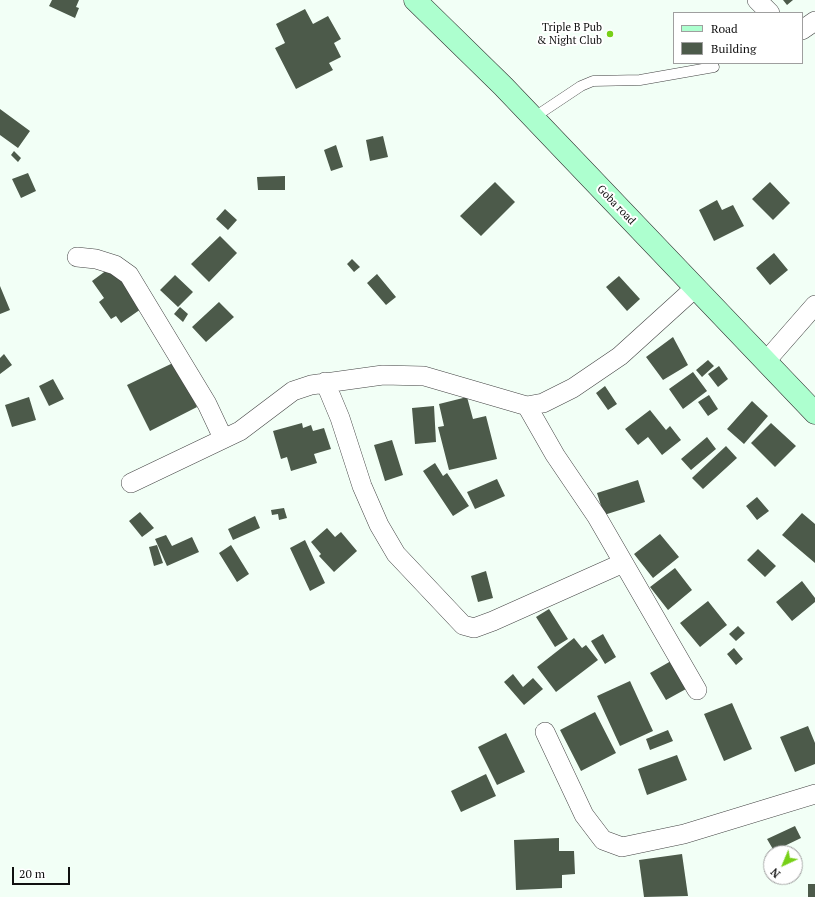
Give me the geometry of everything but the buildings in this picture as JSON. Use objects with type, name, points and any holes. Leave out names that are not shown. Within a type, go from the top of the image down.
[{"type":"street","name":"Goba road","points":[[415,0],[533,118],[815,413]]},
{"type":"street","points":[[756,0],[769,12]]},
{"type":"street","points":[[803,29],[815,21]]},
{"type":"street","points":[[77,256],[96,259],[115,265],[129,275],[208,404],[223,438]]},
{"type":"street","points":[[131,483],[240,431],[293,392],[311,385],[325,382],[382,375],[424,376],[527,406],[543,403],[573,388],[620,356],[695,288]]},
{"type":"street","points":[[766,361],[815,305]]},
{"type":"street","points":[[325,382],[340,418],[362,486],[379,525],[396,554],[464,626],[474,628],[493,621],[623,563]]},
{"type":"street","points":[[527,406],[555,455],[596,517],[698,690]]},
{"type":"street","points":[[545,732],[584,815],[603,840],[622,847],[684,834],[815,794]]},
{"type":"lane","points":[[533,118],[581,86],[593,81],[640,80],[714,67]]},
{"type":"place","name":"Triple B Pub & Night Club","points":[[610,34]]}]
